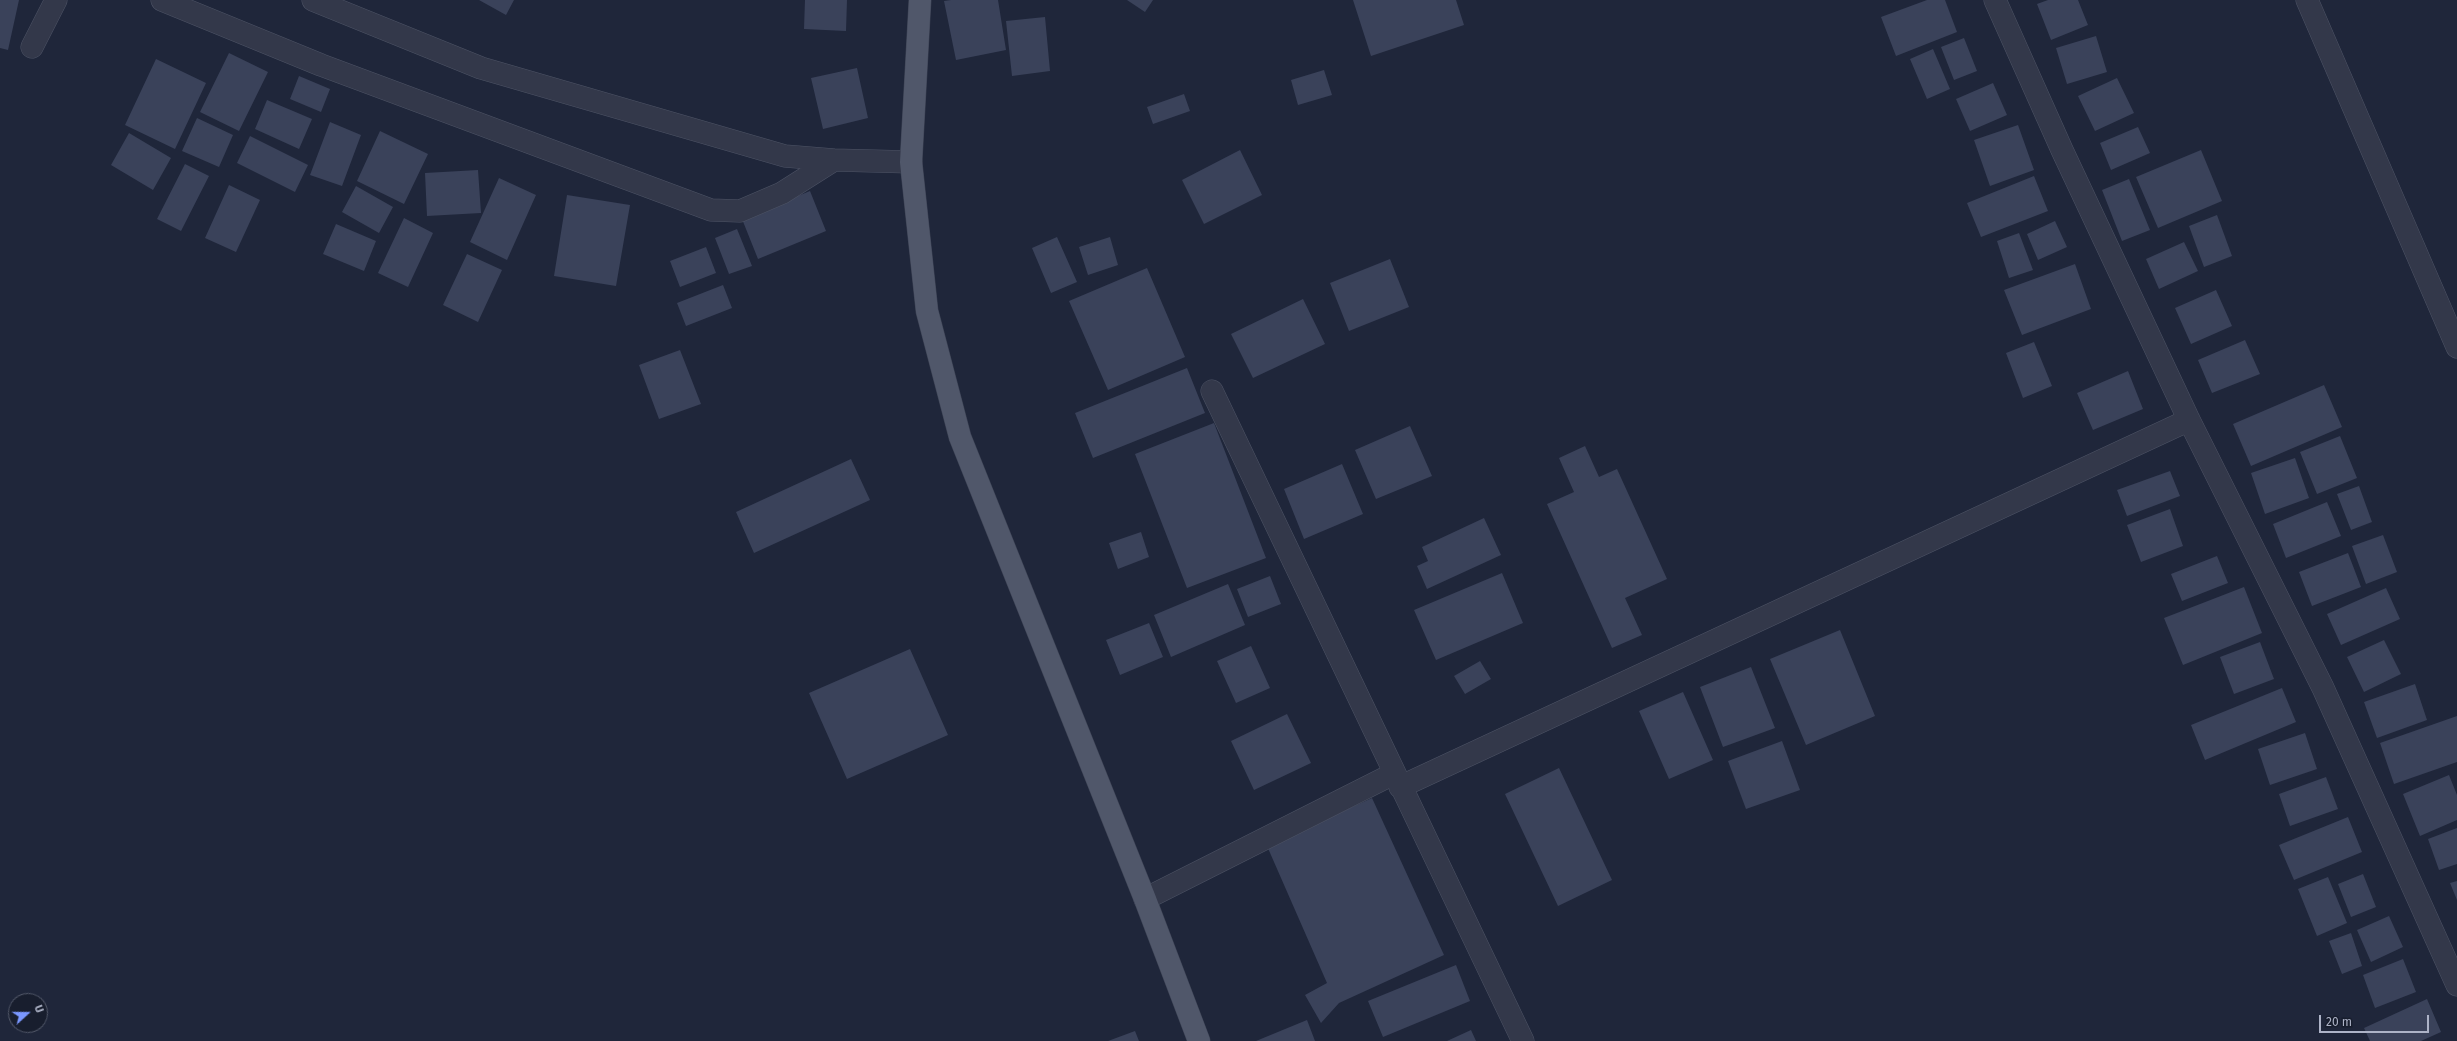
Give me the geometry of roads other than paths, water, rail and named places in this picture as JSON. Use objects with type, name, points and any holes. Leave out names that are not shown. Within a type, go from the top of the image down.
[{"type":"main road","points":[[920,0],[911,162],[927,311],[960,437],[1145,899],[1199,1041]]},
{"type":"street","points":[[32,47],[56,0]]},
{"type":"street","points":[[162,0],[336,71],[711,210],[740,211],[782,193],[834,160]]},
{"type":"street","points":[[312,0],[481,68],[785,156],[834,160],[911,162]]},
{"type":"street","points":[[1995,0],[2062,150],[2189,420],[2323,688],[2457,985]]},
{"type":"street","points":[[2307,0],[2457,347]]},
{"type":"street","points":[[1212,392],[1396,780],[1523,1041]]},
{"type":"street","points":[[1145,899],[1396,780],[2189,420]]}]
